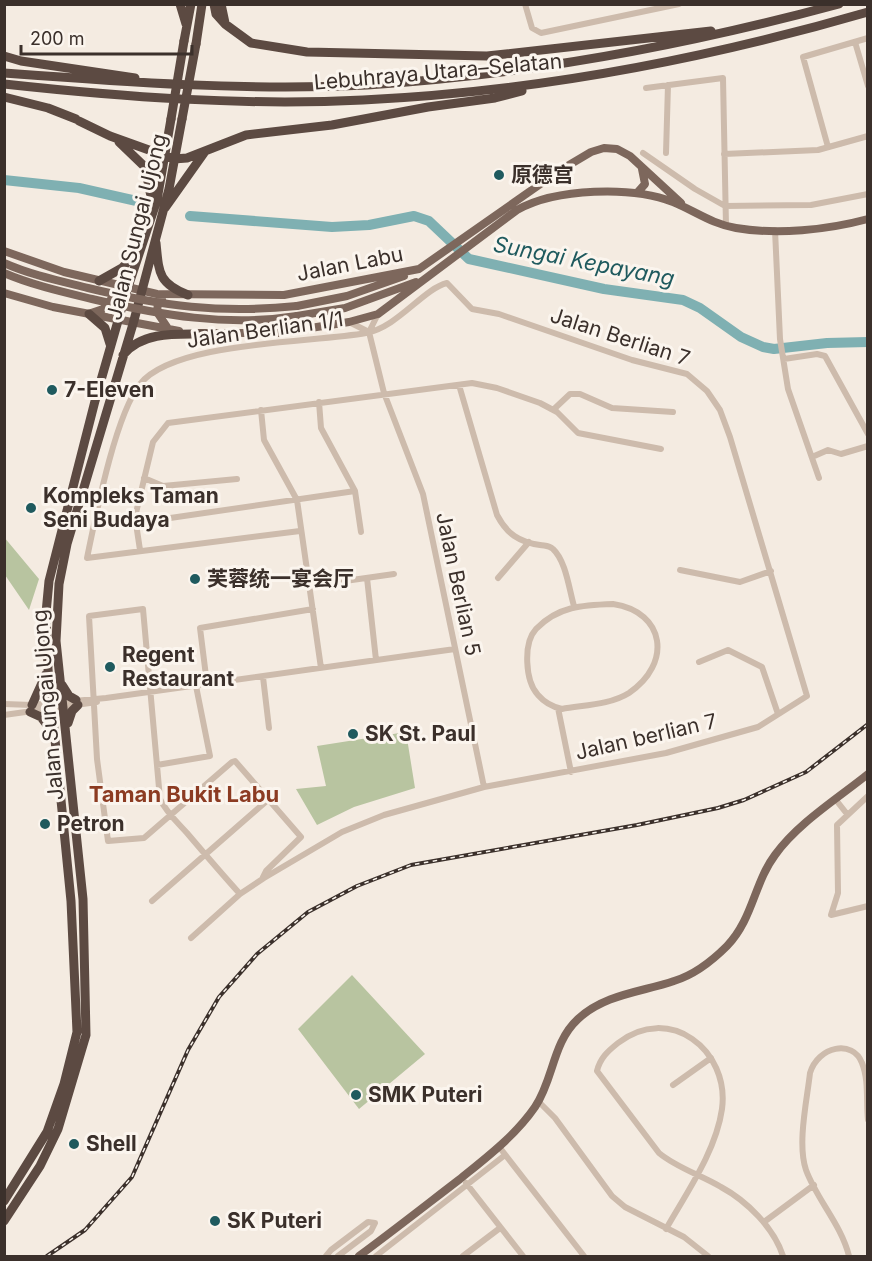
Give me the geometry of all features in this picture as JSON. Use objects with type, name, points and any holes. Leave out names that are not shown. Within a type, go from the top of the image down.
[{"type":"highway","points":[[180,4],[187,26]]},
{"type":"highway","name":"Jalan Sungai Ujong","points":[[169,158],[171,118],[191,4]]},
{"type":"highway","name":"Jalan Sungai Ujong","points":[[4,1221],[35,1175],[58,1129],[86,1035],[83,899],[61,683],[56,612],[58,584],[67,544],[133,324],[169,158],[182,119],[202,4]]},
{"type":"highway","points":[[214,4],[216,14],[237,36],[251,43],[282,50],[487,56],[688,32],[738,30]]},
{"type":"highway","points":[[220,4],[225,24]]},
{"type":"highway","name":"Lebuhraya Utara–Selatan","points":[[4,73],[164,85],[364,85],[441,79],[610,57],[738,30],[839,4]]},
{"type":"highway","name":"Lebuhraya Utara–Selatan","points":[[4,84],[166,99],[305,101],[408,97],[551,83],[773,40],[867,12]]},
{"type":"highway","points":[[4,56],[164,85]]},
{"type":"highway","points":[[4,97],[48,108],[169,158],[187,158],[213,146],[271,130],[324,126],[428,107],[495,98],[551,83]]},
{"type":"highway","points":[[110,135],[142,161],[159,206],[196,161],[213,146]]},
{"type":"highway","points":[[153,233],[160,276],[170,288],[188,295]]},
{"type":"highway","name":"Jalan Sungai Ujong","points":[[4,1201],[47,1132],[64,1084],[77,1032],[71,901],[48,669],[46,613],[51,571],[118,320],[142,245],[153,233]]},
{"type":"highway","points":[[99,281],[122,268],[142,245]]},
{"type":"highway","points":[[89,314],[105,328],[111,346]]},
{"type":"highway","points":[[122,357],[138,342],[145,340],[170,335],[205,334]]},
{"type":"highway","points":[[48,669],[41,690],[31,708],[55,736]]},
{"type":"highway","points":[[61,683],[77,703],[70,713],[66,729]]},
{"type":"main road","name":"Jalan Labu","points":[[4,251],[99,281],[141,290],[174,295],[284,295],[419,269],[559,171],[591,152],[604,148],[617,149],[640,165],[687,209]]},
{"type":"main road","points":[[637,193],[645,184],[640,165]]},
{"type":"main road","name":"Jalan Labu","points":[[4,292],[89,314],[169,330],[205,334],[278,333],[349,322],[378,314],[517,210],[531,203],[579,193],[637,193],[657,197],[687,209],[704,219],[726,226],[775,230],[815,228],[867,219]]},
{"type":"main road","points":[[4,263],[68,283],[197,309],[253,311],[297,306],[358,292],[419,269]]},
{"type":"main road","points":[[4,273],[64,293],[173,316],[199,319],[275,320],[345,308],[402,289],[429,276]]},
{"type":"main road","points":[[89,314],[103,309],[112,300],[110,289],[99,281]]},
{"type":"main road","points":[[169,330],[161,321],[157,307],[161,300],[174,295]]},
{"type":"main road","points":[[359,1257],[500,1148],[538,1101],[559,1043],[579,1018],[611,999],[675,981],[713,958],[744,925],[766,869],[775,854],[786,841],[867,774]]},
{"type":"street","points":[[525,4],[530,23],[535,32],[541,33],[679,4]]},
{"type":"street","points":[[828,147],[803,57],[867,38]]},
{"type":"street","points":[[855,42],[867,86]]},
{"type":"street","points":[[646,88],[723,78],[726,226]]},
{"type":"street","points":[[666,153],[668,85]]},
{"type":"street","points":[[724,154],[796,152],[828,147],[867,136]]},
{"type":"street","points":[[643,153],[725,206],[811,205],[867,195]]},
{"type":"street","points":[[775,230],[780,339],[788,389],[819,478]]},
{"type":"street","name":"Jalan Berlian 7","points":[[369,333],[411,310],[447,283],[478,312],[499,314],[632,360],[687,374],[707,391],[720,410],[807,696]]},
{"type":"street","points":[[349,322],[369,333],[378,314]]},
{"type":"street","name":"Jalan Berlian 5","points":[[369,333],[384,393],[423,494],[484,787]]},
{"type":"street","name":"Jalan Berlian 1/1","points":[[140,550],[87,558],[124,412],[140,384],[159,367],[195,354],[369,333]]},
{"type":"street","points":[[783,357],[817,354],[825,356],[867,434]]},
{"type":"street","points":[[300,531],[140,550],[136,523],[153,442],[168,423],[472,383],[497,388],[553,410],[578,433],[661,449]]},
{"type":"street","points":[[459,385],[497,515],[503,528],[516,539],[549,545],[555,550],[563,566],[574,606]]},
{"type":"street","points":[[553,410],[570,394],[580,394],[612,408],[673,412]]},
{"type":"street","points":[[319,402],[321,428],[356,491],[361,532]]},
{"type":"street","points":[[261,410],[264,440],[297,501],[321,668]]},
{"type":"street","points":[[812,457],[828,450],[841,454],[867,446]]},
{"type":"street","points":[[144,478],[163,486],[237,479]]},
{"type":"street","points":[[136,523],[356,491]]},
{"type":"street","points":[[498,578],[529,542]]},
{"type":"street","points":[[680,570],[740,582],[771,572]]},
{"type":"street","points":[[310,586],[394,574]]},
{"type":"street","points":[[367,578],[376,660]]},
{"type":"street","points":[[613,604],[630,607],[653,628],[658,641],[658,660],[647,678],[629,693],[613,701],[558,708],[537,695],[529,673],[530,641],[534,631],[542,624],[574,606],[613,604]]},
{"type":"street","points":[[240,894],[172,816],[160,799],[143,609],[89,616],[97,759],[108,840],[144,838],[172,816],[235,761],[301,837],[266,872],[264,878]]},
{"type":"street","points":[[207,684],[200,628],[313,609]]},
{"type":"street","points":[[4,715],[31,708],[95,701],[455,649]]},
{"type":"street","points":[[699,662],[728,650],[762,667],[778,714]]},
{"type":"street","points":[[263,677],[269,728]]},
{"type":"street","points":[[157,765],[210,756],[196,686]]},
{"type":"street","name":"Jalan berlian 7","points":[[484,787],[666,753],[758,727],[807,696]]},
{"type":"street","points":[[4,704],[31,708]]},
{"type":"street","points":[[558,708],[571,772]]},
{"type":"street","points":[[191,938],[240,894],[342,832],[384,815],[484,787]]},
{"type":"street","points":[[867,796],[837,825],[838,892],[831,915],[867,906]]},
{"type":"street","points":[[152,901],[269,799]]},
{"type":"street","points":[[836,800],[847,813]]},
{"type":"street","points":[[666,1229],[697,1174],[712,1142],[722,1111],[723,1094],[718,1070],[711,1058],[693,1038],[679,1030],[662,1027],[643,1029],[625,1038],[606,1053],[597,1071],[659,1153],[668,1161],[697,1174],[724,1188],[764,1222],[783,1257]]},
{"type":"street","points":[[849,1257],[839,1229],[806,1169],[803,1154],[810,1073],[813,1061],[820,1053],[831,1049],[844,1050],[854,1052],[858,1056],[865,1074],[867,1120]]},
{"type":"street","points":[[673,1085],[711,1058]]},
{"type":"street","points":[[538,1101],[555,1118],[612,1196],[625,1207],[684,1237],[708,1257]]},
{"type":"street","points":[[500,1148],[584,1257]]},
{"type":"street","points":[[376,1257],[505,1155]]},
{"type":"street","points":[[461,1178],[523,1257]]},
{"type":"street","points":[[764,1222],[814,1185]]},
{"type":"street","points":[[326,1257],[331,1250],[369,1222],[375,1223],[371,1232],[338,1257]]},
{"type":"street","points":[[463,1257],[500,1228]]},
{"type":"green space","points":[[4,537],[39,579],[29,610],[5,575]]},
{"type":"green space","points":[[406,732],[415,788],[354,807],[317,825],[296,789],[326,786],[317,746]]},
{"type":"green space","points":[[352,975],[425,1054],[359,1109],[298,1029]]},
{"type":"waterway","name":"Sungai Kepayang","points":[[4,180],[79,188],[141,202]]},
{"type":"waterway","name":"Sungai Kepayang","points":[[190,216],[332,227],[369,225],[414,216],[429,221],[469,259],[604,289],[683,300],[700,308],[741,337],[763,347],[774,349],[827,343],[868,342]]},
{"type":"railway","points":[[47,1256],[85,1230],[132,1177],[188,1050],[219,997],[257,954],[308,912],[357,886],[411,865],[637,825],[718,808],[744,800],[806,772],[868,724]]},
{"type":"place","name":"原德宫","points":[[499,175]]},
{"type":"place","name":"7-Eleven","points":[[52,390]]},
{"type":"place","name":"Kompleks Taman Seni Budaya","points":[[31,508]]},
{"type":"place","name":"芙蓉统一宴会厅","points":[[195,579]]},
{"type":"place","name":"Regent Restaurant","points":[[110,667]]},
{"type":"place","name":"SK St. Paul","points":[[353,734]]},
{"type":"place","name":"Petron","points":[[45,824]]},
{"type":"place","name":"SMK Puteri","points":[[356,1095]]},
{"type":"place","name":"Shell","points":[[74,1144]]},
{"type":"place","name":"SK Puteri","points":[[215,1221]]},
{"type":"district","name":"Taman Bukit Labu","points":[[184,794]]}]
